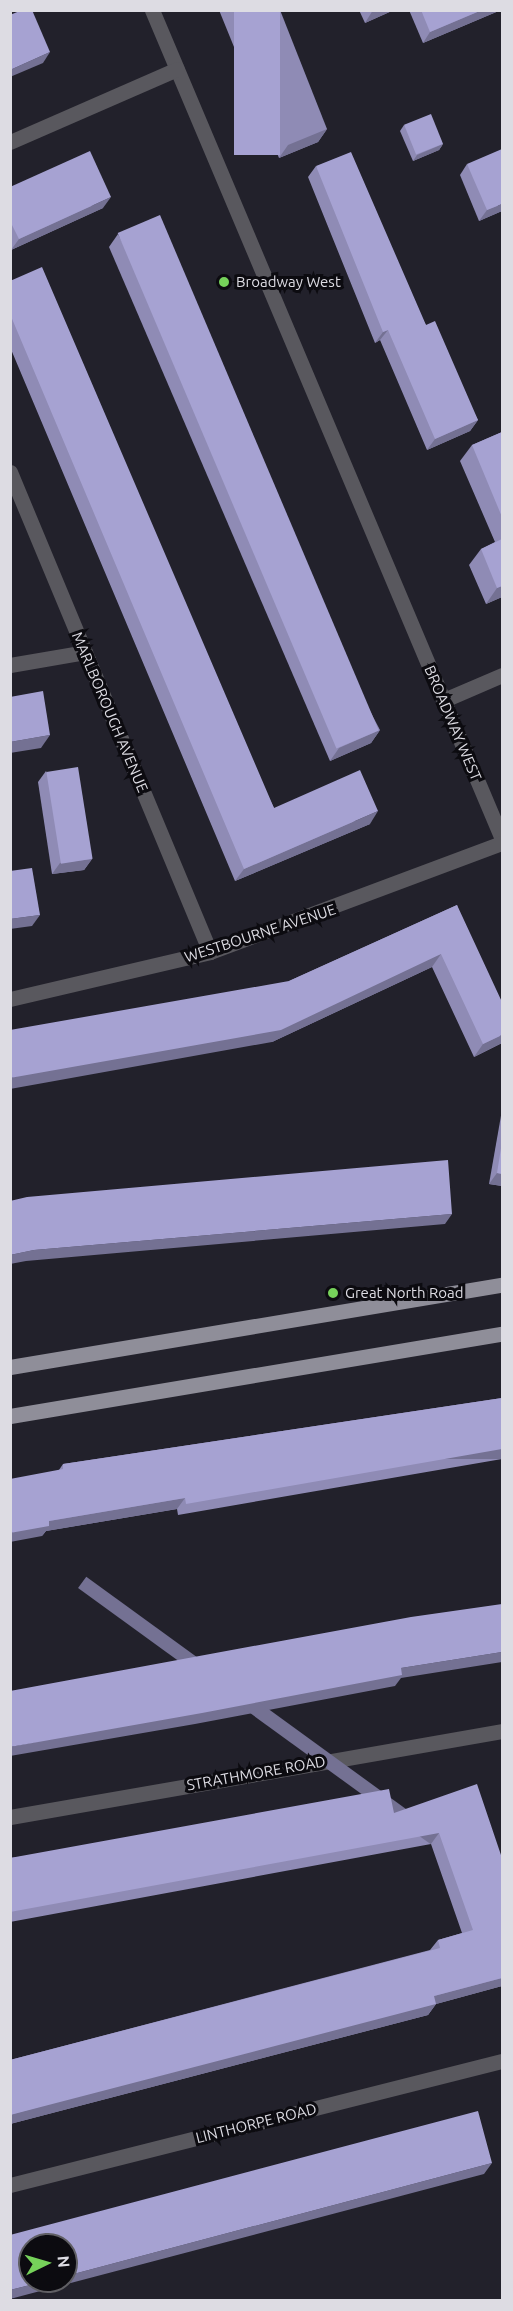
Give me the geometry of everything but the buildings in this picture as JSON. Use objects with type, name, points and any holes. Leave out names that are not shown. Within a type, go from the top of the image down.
[{"type":"main road","points":[[10,1367],[502,1285]]},
{"type":"main road","points":[[10,1416],[502,1334]]},
{"type":"street","name":"BROADWAY WEST","points":[[152,10],[502,841]]},
{"type":"street","points":[[10,142],[177,69]]},
{"type":"street","name":"MARLBOROUGH AVENUE","points":[[10,472],[210,952]]},
{"type":"street","points":[[10,665],[85,652]]},
{"type":"street","points":[[444,700],[502,675]]},
{"type":"street","name":"WESTBOURNE AVENUE","points":[[10,999],[210,952],[502,841]]},
{"type":"street","name":"STRATHMORE ROAD","points":[[10,1817],[502,1731]]},
{"type":"street","name":"LINTHORPE ROAD","points":[[10,2186],[502,2061]]},
{"type":"place","name":"Broadway West","points":[[224,282]]},
{"type":"place","name":"Great North Road","points":[[333,1293]]}]
